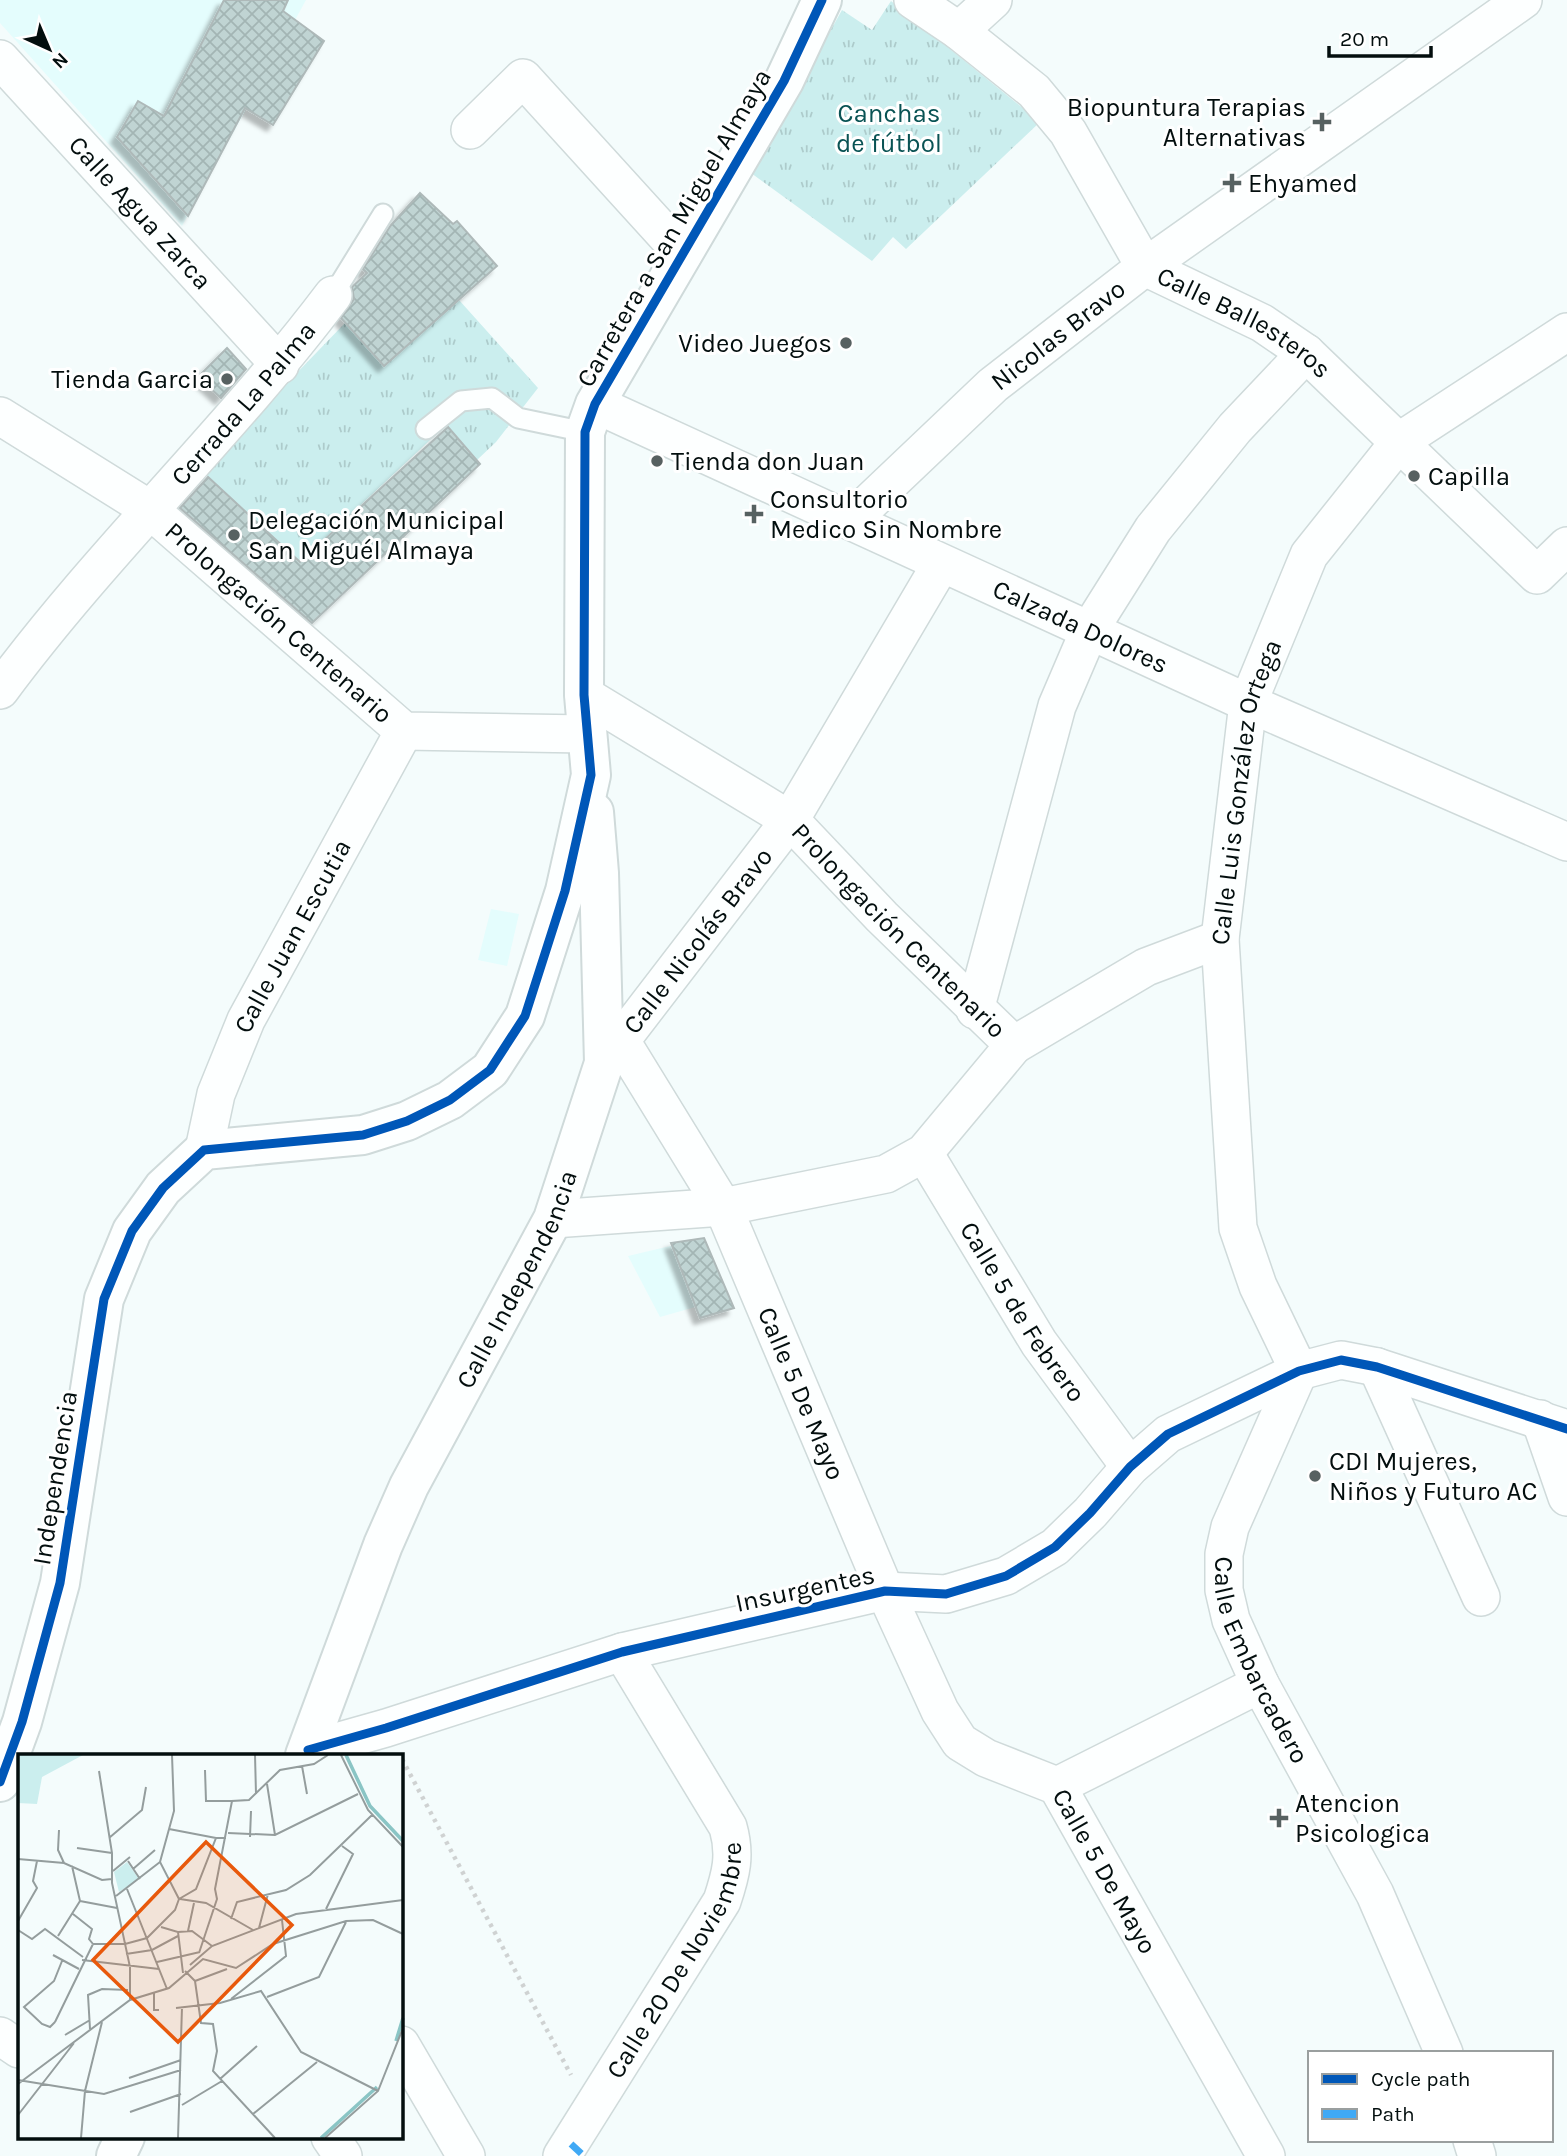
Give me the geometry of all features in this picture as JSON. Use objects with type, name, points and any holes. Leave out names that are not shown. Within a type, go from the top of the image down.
[{"type":"street","name":"Carretera a San Miguel Almaya","points":[[590,418],[784,81],[822,0]]},
{"type":"street","name":"Calle Ballesteros","points":[[914,0],[959,31],[1034,91],[1068,132],[1144,267],[1262,323],[1306,354],[1537,575],[1567,546]]},
{"type":"street","points":[[959,31],[993,0]]},
{"type":"street","name":"Nicolas Bravo","points":[[851,520],[993,385],[1144,267],[1523,0]]},
{"type":"street","name":"Calle Agua Zarca","points":[[0,59],[280,365]]},
{"type":"street","points":[[470,130],[523,78],[683,254]]},
{"type":"street","name":"Cerrada La Palma","points":[[0,690],[149,509],[280,365],[333,295]]},
{"type":"street","name":"Calle Luis González Ortega","points":[[1299,1371],[1258,1286],[1238,1228],[1220,939],[1248,703],[1309,555],[1399,441],[1567,332]]},
{"type":"street","points":[[975,1010],[1057,706],[1090,629],[1153,529],[1235,428],[1306,354]]},
{"type":"street","name":"Prolongación Centenario","points":[[0,416],[149,509],[404,731],[586,734]]},
{"type":"street","points":[[586,734],[584,695],[590,418]]},
{"type":"street","name":"Calzada Dolores","points":[[590,418],[851,520],[941,564],[1090,629],[1248,703],[1567,842]]},
{"type":"street","name":"Calle Nicolás Bravo","points":[[612,1052],[790,820],[941,564]]},
{"type":"street","name":"Prolongación Centenario","points":[[584,695],[790,820],[975,1010],[1014,1045],[1146,967],[1220,939]]},
{"type":"street","name":"Calle Juan Escutia","points":[[204,1150],[216,1094],[246,1020],[404,731]]},
{"type":"street","name":"Calle Independencia","points":[[306,1753],[383,1545],[409,1486],[553,1219],[612,1052],[586,734]]},
{"type":"street","name":"Calle Independencia","points":[[204,1150],[363,1136],[407,1121],[450,1100],[490,1070],[524,1016],[544,961],[565,891],[591,775]]},
{"type":"street","points":[[553,1219],[723,1207],[886,1174],[924,1153],[1014,1045]]},
{"type":"street","name":"Calle 5 De Mayo","points":[[612,1052],[723,1207],[885,1591],[940,1711],[960,1742],[986,1758],[1057,1786],[1266,2156]]},
{"type":"street","name":"Independencia","points":[[0,1782],[22,1721],[60,1583],[104,1298],[132,1231],[163,1188],[204,1150]]},
{"type":"street","name":"Calle 5 de Febrero","points":[[924,1153],[1039,1343],[1129,1466]]},
{"type":"street","name":"Insurgentes","points":[[306,1753],[622,1652],[885,1591],[946,1594],[1006,1576],[1055,1547],[1090,1513],[1129,1466],[1168,1434],[1299,1371],[1341,1360],[1377,1367],[1553,1424]]},
{"type":"street","points":[[1377,1367],[1481,1597]]},
{"type":"street","name":"Calle Embarcadero","points":[[1299,1371],[1230,1527],[1224,1554],[1224,1590],[1231,1620],[1260,1684],[1375,1894],[1443,2051]]},
{"type":"street","points":[[1553,1424],[1567,1497]]},
{"type":"street","name":"Calle 20 De Noviembre","points":[[562,2156],[722,1901],[732,1871],[734,1848],[728,1827],[622,1652]]},
{"type":"street","points":[[1057,1786],[1260,1684]]},
{"type":"street","points":[[0,2036],[18,2048]]},
{"type":"street","points":[[402,2047],[466,2156]]},
{"type":"street","points":[[116,2156],[125,2138]]},
{"type":"street","points":[[331,2138],[343,2156]]},
{"type":"lane","points":[[333,295],[383,214]]},
{"type":"lane","points":[[426,429],[461,401],[492,398],[518,418],[590,418]]},
{"type":"path","points":[[402,1758],[591,2113]]},
{"type":"shaded area","points":[[0,0],[306,0],[182,226],[0,23]]},
{"type":"shaded area","points":[[491,909],[519,914],[507,966],[478,960]]},
{"type":"shaded area","points":[[704,1238],[734,1308],[700,1318],[695,1307],[660,1317],[628,1256]]},
{"type":"green space","name":"Canchas de fútbol","points":[[891,1],[1040,122],[906,249],[893,237],[872,261],[751,173],[842,10],[872,30]]},
{"type":"green space","points":[[459,300],[538,388],[496,442],[477,460],[446,425],[300,562],[202,471],[345,323],[384,366]]},
{"type":"building","points":[[224,0],[288,0],[283,11],[324,41],[273,125],[245,108],[188,216],[117,137],[138,101],[164,116]]},
{"type":"building","points":[[420,193],[453,224],[457,221],[497,266],[384,366],[341,318],[354,299],[352,287],[367,273],[363,269],[391,225]]},
{"type":"building","name":"Tienda Garcia","points":[[227,348],[246,369],[221,398],[198,377]]},
{"type":"building","points":[[448,427],[480,464],[312,623],[180,508],[208,477],[300,562]]},
{"type":"building","points":[[704,1238],[734,1308],[700,1318],[671,1243]]},
{"type":"marked path","points":[[571,2144],[584,2156]]},
{"type":"cycle path","points":[[0,1782],[22,1722],[60,1583],[104,1299],[132,1231],[163,1188],[204,1150],[363,1135],[407,1121],[450,1100],[490,1070],[525,1016],[565,891],[591,775],[584,695],[585,432],[595,404],[784,81],[822,0]]},
{"type":"cycle path","points":[[308,1750],[386,1728],[622,1652],[885,1591],[946,1594],[1006,1576],[1055,1547],[1090,1513],[1130,1467],[1168,1434],[1299,1371],[1341,1360],[1377,1367],[1567,1429]]},
{"type":"place","name":"Biopuntura Terapias Alternativas","points":[[1322,122]]},
{"type":"place","name":"Ehyamed","points":[[1232,183]]},
{"type":"place","name":"Video Juegos","points":[[846,343]]},
{"type":"place","name":"Tienda Garcia","points":[[227,379]]},
{"type":"place","name":"Tienda don Juan","points":[[657,461]]},
{"type":"place","name":"Capilla","points":[[1414,476]]},
{"type":"place","name":"Consultorio Medico Sin Nombre","points":[[754,514]]},
{"type":"place","name":"Delegación Municipal San Miguél Almaya","points":[[234,535]]},
{"type":"place","name":"CDI Mujeres, Niños y Futuro AC","points":[[1315,1476]]},
{"type":"place","name":"Atencion Psicologica","points":[[1279,1818]]}]
